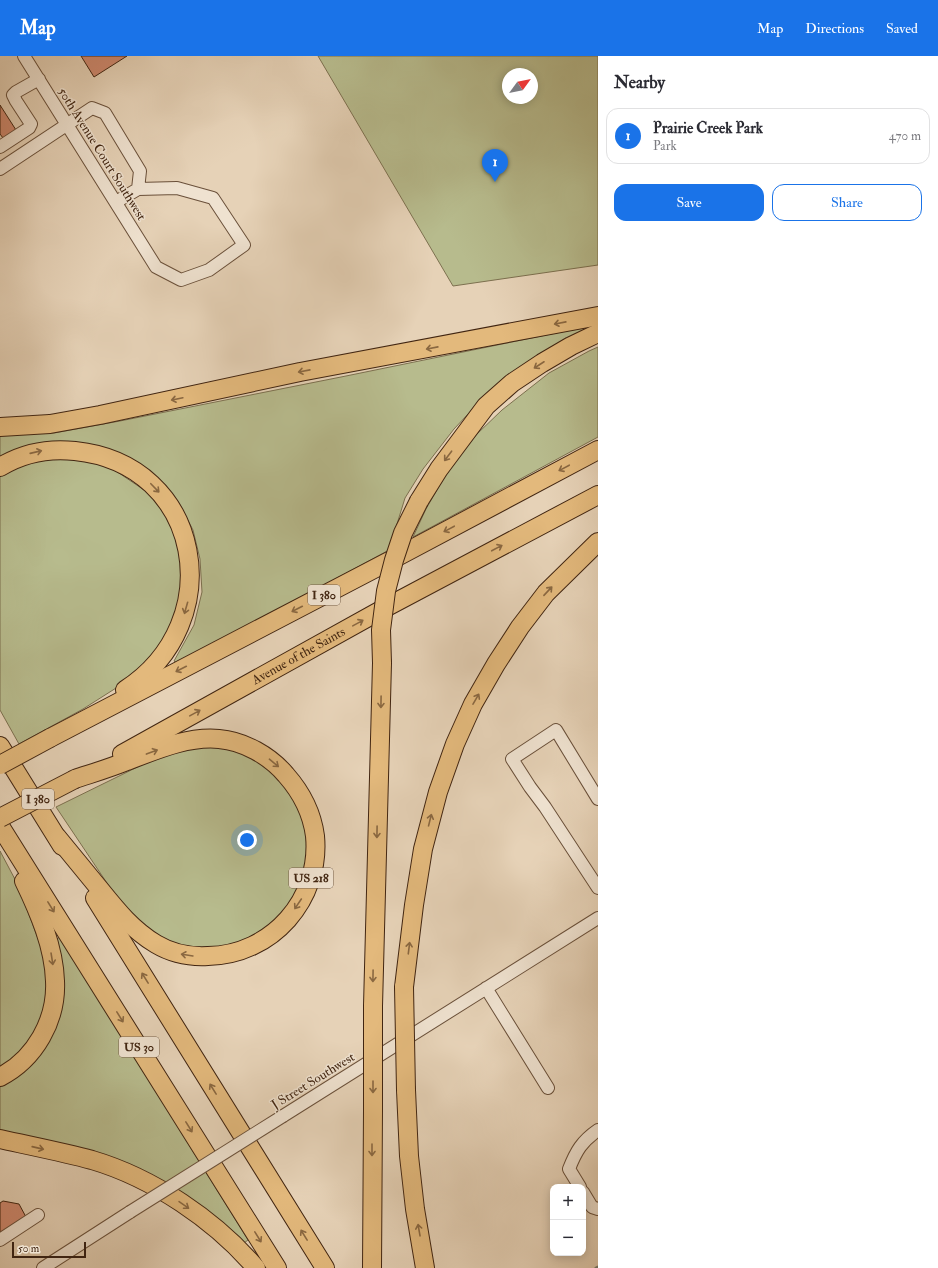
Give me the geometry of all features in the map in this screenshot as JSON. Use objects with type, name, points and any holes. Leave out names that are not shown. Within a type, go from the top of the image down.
[{"type":"highway","points":[[0,427],[50,424],[100,416],[300,372],[598,316]]},
{"type":"highway","points":[[372,1263],[373,1006],[382,663],[381,630],[386,591],[403,532],[419,501],[439,469],[486,406],[512,383],[542,363],[571,346],[598,333]]},
{"type":"highway","points":[[0,467],[14,458],[44,450],[63,449],[87,452],[109,458],[132,469],[150,483],[168,501],[179,522],[188,546],[190,571],[189,598],[182,622],[172,642],[153,667],[129,687],[50,738]]},
{"type":"highway","name":"I 380","points":[[0,765],[388,562],[598,450]]},
{"type":"highway","name":"Avenue of the Saints","points":[[0,818],[75,779],[383,609],[598,495]]},
{"type":"highway","points":[[425,1268],[408,1156],[404,987],[414,905],[423,849],[438,792],[455,744],[473,704],[496,664],[520,627],[546,593],[598,542]]},
{"type":"highway","name":"US 218","points":[[56,836],[124,918],[139,933],[170,951],[202,957],[220,956],[250,947],[266,938],[279,928],[301,901],[308,887],[313,869],[315,853],[315,835],[311,817],[296,786],[283,770],[255,750],[236,742],[202,738],[169,746],[75,779]]},
{"type":"highway","name":"US 30","points":[[0,746],[325,1268]]},
{"type":"highway","name":"US 30","points":[[0,826],[277,1268]]},
{"type":"highway","points":[[0,832],[26,884],[43,925],[51,954],[55,982],[53,1004],[48,1024],[36,1046],[23,1062],[0,1077]]},
{"type":"highway","points":[[0,1139],[92,1160],[119,1170],[156,1187],[182,1203],[217,1230],[241,1250],[256,1268]]},
{"type":"street","name":"50th Avenue Court Southwest","points":[[24,56],[156,267],[181,280],[209,270],[244,245],[213,198],[178,188],[138,189]]},
{"type":"street","points":[[0,147],[30,128],[31,124],[16,101],[14,95],[16,92],[39,79]]},
{"type":"street","points":[[0,169],[92,108],[105,113],[140,172],[138,189],[116,202]]},
{"type":"street","points":[[598,799],[556,730],[512,759],[598,888]]},
{"type":"street","name":"J Street Southwest","points":[[43,1268],[598,918]]},
{"type":"street","points":[[486,988],[548,1088]]},
{"type":"street","points":[[578,1184],[569,1169],[575,1154],[587,1138],[598,1130]]},
{"type":"street","points":[[586,1197],[592,1207],[598,1209]]},
{"type":"street","points":[[0,1240],[38,1215]]},
{"type":"green space","points":[[318,56],[598,56],[598,265],[453,286]]},
{"type":"green space","points":[[590,326],[591,328],[483,398],[454,429],[423,469],[405,498],[389,550],[178,664],[174,661],[194,625],[202,592],[200,559],[193,530],[180,505],[164,484],[145,468],[124,456],[100,447],[76,443],[0,459],[0,434],[54,433],[120,421]]},
{"type":"green space","points":[[598,347],[598,437],[413,537],[426,509],[454,460],[477,434],[502,410],[549,373]]},
{"type":"green space","points":[[62,456],[101,461],[156,498],[170,515],[187,568],[171,636],[135,676],[83,709],[19,744],[0,710],[0,476],[22,465]]},
{"type":"green space","points":[[199,745],[227,747],[263,762],[301,806],[310,848],[305,876],[290,909],[245,944],[198,949],[173,944],[137,922],[117,898],[56,807],[170,751]]},
{"type":"green space","points":[[0,851],[18,885],[44,955],[48,992],[44,1009],[35,1032],[24,1048],[0,1069]]},
{"type":"green space","points":[[60,937],[248,1240],[244,1243],[184,1195],[0,1132],[0,1087],[23,1072],[40,1052],[55,940]]},
{"type":"building","points":[[81,56],[127,56],[94,77]]},
{"type":"building","points":[[0,105],[16,130],[3,138],[0,134]]},
{"type":"building","points":[[3,1201],[19,1204],[26,1217],[0,1234],[0,1203]]},
{"type":"place","name":"Prairie Creek Park","points":[[495,182]]}]
